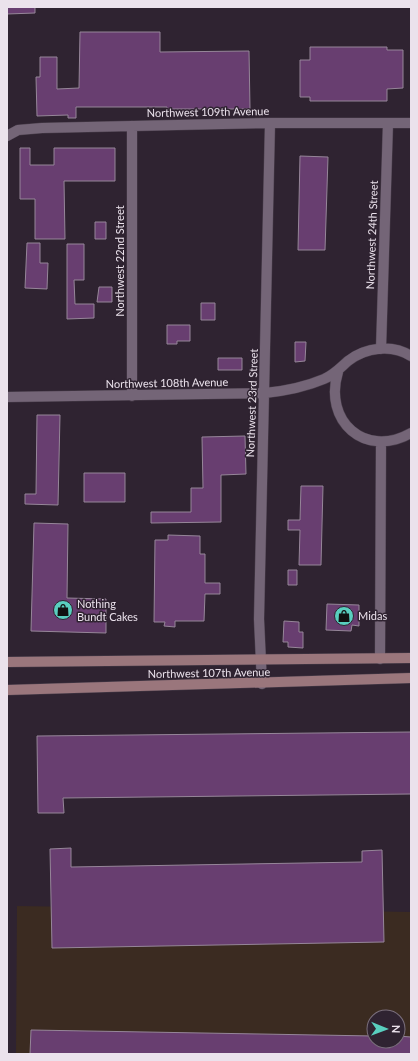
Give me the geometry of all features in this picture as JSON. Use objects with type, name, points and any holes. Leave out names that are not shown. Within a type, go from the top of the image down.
[{"type":"main road","name":"Northwest 107th Avenue","points":[[7,662],[411,658]]},
{"type":"main road","name":"Northwest 107th Avenue","points":[[7,690],[262,684],[411,678]]},
{"type":"street","name":"Northwest 109th Avenue","points":[[7,136],[23,129],[270,123],[411,123]]},
{"type":"street","name":"Northwest 23rd Street","points":[[262,684],[260,660],[260,598],[270,123]]},
{"type":"street","name":"Northwest 24th Street","points":[[381,349],[388,123]]},
{"type":"street","name":"Northwest 22nd Street","points":[[132,126],[132,396]]},
{"type":"street","name":"Northwest 108th Avenue","points":[[7,397],[265,393],[311,384],[338,372],[348,361],[361,354],[381,349],[399,350],[411,356]]},
{"type":"street","points":[[338,372],[334,393],[338,414],[351,430],[360,436],[381,442],[392,441],[411,432]]},
{"type":"street","points":[[380,659],[381,442]]},
{"type":"shaded area","points":[[17,906],[411,912],[411,1054],[16,1054]]},
{"type":"building","points":[[7,7],[35,7],[35,13],[7,14]]},
{"type":"building","points":[[80,32],[160,32],[160,52],[249,51],[250,109],[76,107],[76,118],[68,118],[68,115],[37,116],[36,77],[40,77],[40,57],[57,57],[57,89],[79,88]]},
{"type":"building","points":[[310,47],[387,47],[387,50],[403,50],[403,88],[387,89],[387,101],[310,101],[310,97],[300,97],[300,60],[310,60]]},
{"type":"building","points":[[20,148],[30,148],[30,165],[54,165],[54,148],[115,148],[115,181],[64,181],[65,239],[35,239],[35,199],[20,199]]},
{"type":"building","points":[[300,156],[328,157],[325,250],[298,250]]},
{"type":"building","points":[[95,222],[106,222],[106,239],[95,239]]},
{"type":"building","points":[[27,243],[40,243],[40,263],[48,263],[47,289],[25,288]]},
{"type":"building","points":[[67,244],[84,244],[84,280],[74,280],[75,304],[94,304],[94,318],[67,319]]},
{"type":"building","points":[[99,287],[112,287],[112,302],[97,302]]},
{"type":"building","points":[[201,303],[215,303],[215,320],[201,320]]},
{"type":"building","points":[[167,325],[190,325],[190,341],[177,341],[177,344],[167,344]]},
{"type":"building","points":[[295,342],[306,342],[305,361],[295,362]]},
{"type":"building","points":[[218,358],[242,358],[242,370],[218,370]]},
{"type":"building","points":[[37,415],[60,415],[58,505],[25,504],[25,494],[36,494]]},
{"type":"building","points":[[245,436],[246,474],[221,475],[221,522],[151,523],[151,512],[191,512],[191,488],[203,488],[202,437]]},
{"type":"building","points":[[84,473],[125,473],[125,502],[84,502]]},
{"type":"building","points":[[301,486],[323,486],[321,565],[299,565],[300,530],[288,530],[288,520],[300,520]]},
{"type":"building","points":[[34,523],[68,524],[67,598],[106,599],[106,633],[31,631]]},
{"type":"building","points":[[168,535],[200,536],[200,554],[205,554],[205,583],[220,583],[220,594],[205,594],[204,621],[175,621],[175,627],[164,626],[165,622],[154,622],[155,540],[168,540]]},
{"type":"building","points":[[288,570],[297,570],[297,585],[288,585]]},
{"type":"building","points":[[327,604],[359,605],[359,626],[352,625],[351,631],[326,630]]},
{"type":"building","points":[[284,621],[299,622],[299,632],[303,632],[303,648],[288,647],[288,642],[283,642]]},
{"type":"building","points":[[411,732],[411,794],[63,798],[64,813],[38,813],[37,736]]},
{"type":"building","points":[[71,848],[71,867],[362,862],[362,851],[382,850],[384,942],[52,948],[50,849]]},
{"type":"building","points":[[31,1030],[366,1036],[366,1049],[406,1049],[406,1037],[411,1037],[411,1054],[30,1054]]},
{"type":"place","name":"Nothing Bundt Cakes","points":[[63,610]]},
{"type":"place","name":"Midas","points":[[344,616]]}]
